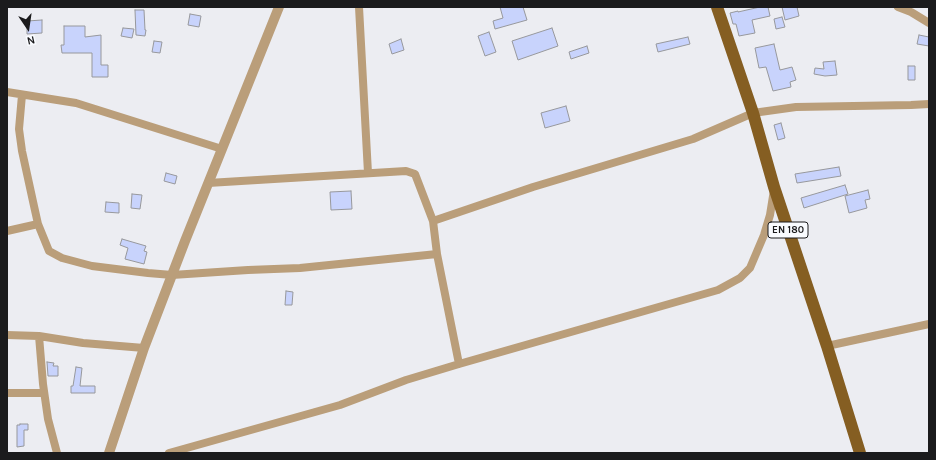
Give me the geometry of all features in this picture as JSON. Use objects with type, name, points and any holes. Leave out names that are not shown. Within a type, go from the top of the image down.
[{"type":"main road","name":"EN 180","points":[[717,7],[753,113],[774,187],[827,346],[860,453]]},
{"type":"street","points":[[109,453],[144,348],[208,183],[279,7]]},
{"type":"street","points":[[359,7],[368,173]]},
{"type":"street","points":[[898,7],[911,12],[929,23]]},
{"type":"street","points":[[7,92],[76,103],[222,149]]},
{"type":"street","points":[[22,95],[20,136],[38,224],[49,251],[62,258],[92,266],[172,275],[300,268],[437,254]]},
{"type":"street","points":[[433,221],[526,189],[693,139],[753,113],[796,107],[911,106],[929,104]]},
{"type":"street","points":[[208,183],[406,171],[415,174],[433,221],[437,254],[459,364]]},
{"type":"street","points":[[169,453],[340,405],[406,380],[459,364],[718,290],[740,278],[750,268],[764,235],[770,215],[774,187]]},
{"type":"street","points":[[7,232],[38,224]]},
{"type":"street","points":[[827,346],[929,324]]},
{"type":"street","points":[[7,335],[39,336],[83,343],[144,348]]},
{"type":"street","points":[[39,336],[44,393],[48,419],[57,453]]},
{"type":"street","points":[[7,393],[44,393]]},
{"type":"building","points":[[500,7],[523,7],[527,20],[495,29],[493,21],[503,18]]},
{"type":"building","points":[[760,7],[768,7],[770,16],[752,20],[755,33],[739,36],[736,24],[733,24],[730,13]]},
{"type":"building","points":[[782,7],[797,7],[799,16],[785,20]]},
{"type":"building","points":[[135,10],[144,10],[146,30],[145,36],[136,35]]},
{"type":"building","points":[[190,14],[201,16],[199,27],[188,25]]},
{"type":"building","points":[[782,17],[785,27],[776,29],[774,19]]},
{"type":"building","points":[[42,20],[42,33],[27,34],[27,21]]},
{"type":"building","points":[[64,26],[85,26],[85,37],[101,35],[101,65],[108,65],[108,77],[92,77],[92,53],[62,53],[61,45],[64,45]]},
{"type":"building","points":[[123,28],[134,29],[132,38],[121,36]]},
{"type":"building","points":[[552,28],[558,46],[518,60],[512,41]]},
{"type":"building","points":[[489,32],[496,52],[485,56],[478,36]]},
{"type":"building","points":[[919,35],[929,37],[929,46],[917,44]]},
{"type":"building","points":[[688,37],[690,44],[658,52],[656,44]]},
{"type":"building","points":[[401,39],[404,50],[392,54],[389,44]]},
{"type":"building","points":[[154,41],[162,42],[160,53],[152,52]]},
{"type":"building","points":[[774,44],[780,70],[792,67],[796,80],[790,82],[791,87],[773,91],[766,67],[759,68],[755,48]]},
{"type":"building","points":[[587,46],[589,53],[571,59],[569,52]]},
{"type":"building","points":[[835,61],[837,75],[825,76],[814,74],[815,68],[824,69],[823,62]]},
{"type":"building","points":[[908,66],[915,66],[915,80],[908,80]]},
{"type":"building","points":[[566,106],[570,121],[545,128],[541,113]]},
{"type":"building","points":[[781,123],[785,138],[778,140],[774,125]]},
{"type":"building","points":[[839,167],[841,176],[797,183],[795,174]]},
{"type":"building","points":[[166,173],[177,176],[175,184],[164,181]]},
{"type":"building","points":[[845,185],[848,194],[804,208],[801,198]]},
{"type":"building","points":[[868,190],[870,199],[865,200],[867,208],[849,213],[845,196]]},
{"type":"building","points":[[351,191],[352,209],[331,210],[330,192]]},
{"type":"building","points":[[132,194],[142,195],[140,209],[131,208]]},
{"type":"building","points":[[106,202],[119,203],[119,213],[105,212]]},
{"type":"building","points":[[122,239],[146,246],[144,251],[147,252],[144,264],[125,259],[128,248],[120,245]]},
{"type":"building","points":[[286,291],[293,292],[292,305],[285,305]]},
{"type":"building","points":[[47,362],[54,363],[53,366],[58,366],[58,376],[48,376]]},
{"type":"building","points":[[76,367],[82,368],[80,386],[95,386],[95,393],[71,393],[71,386],[73,386]]},
{"type":"building","points":[[28,424],[28,430],[24,430],[24,446],[17,447],[17,425]]}]
